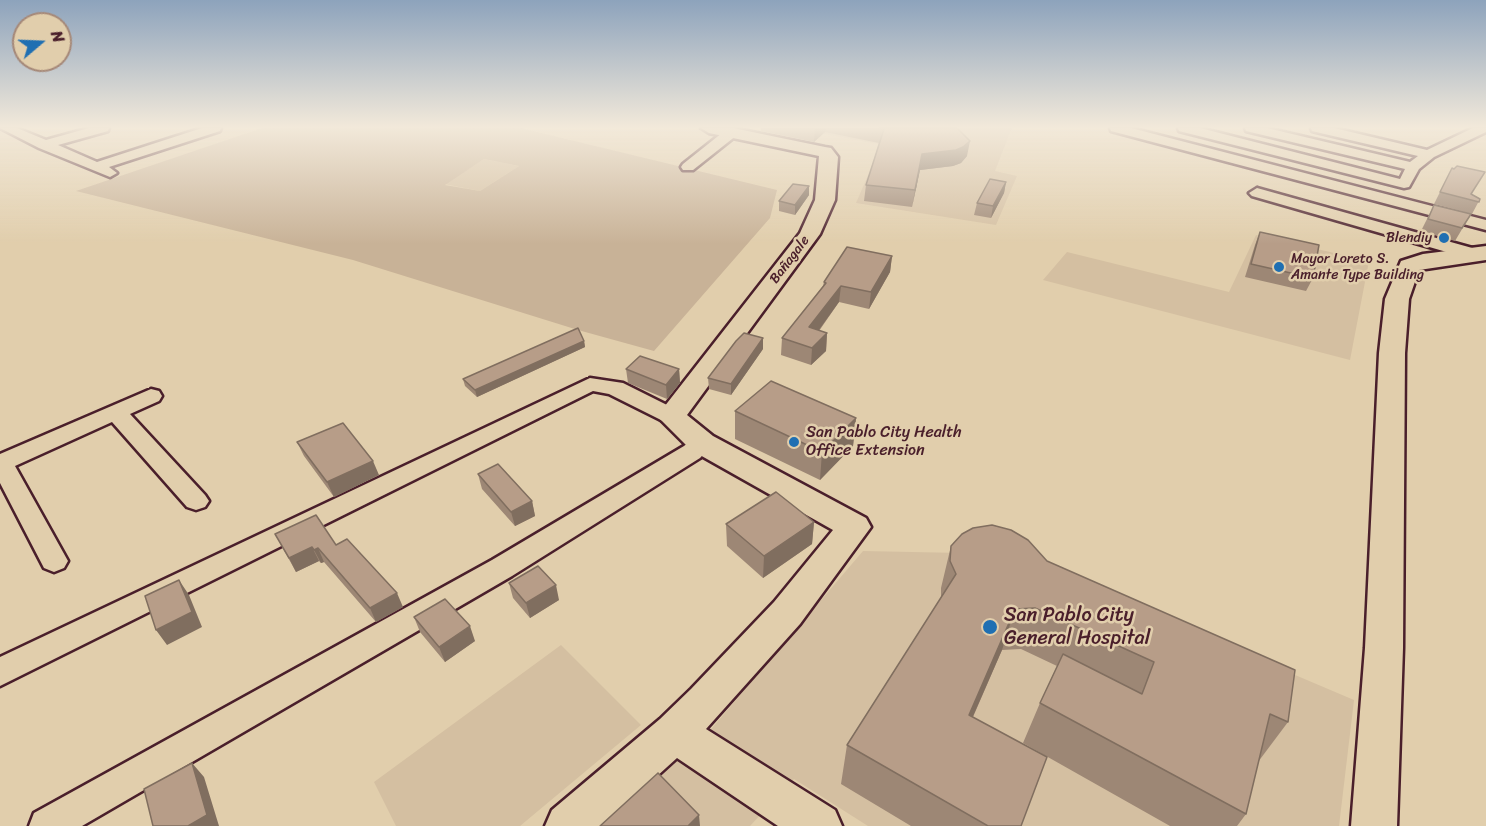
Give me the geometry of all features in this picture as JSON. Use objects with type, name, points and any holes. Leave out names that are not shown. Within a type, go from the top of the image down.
[{"type":"street","points":[[96,167],[111,173]]},
{"type":"street","name":"Bañagale","points":[[670,416],[810,234],[825,200],[828,167]]},
{"type":"street","points":[[1262,167],[1486,225]]},
{"type":"street","points":[[1335,167],[1404,184]]},
{"type":"street","points":[[1396,202],[1413,167]]},
{"type":"street","points":[[1257,193],[1481,254]]},
{"type":"street","points":[[1374,826],[1384,648],[1392,353],[1397,299],[1409,266],[1423,261],[1481,254]]},
{"type":"street","points":[[0,672],[590,384],[615,388],[670,416],[702,443],[854,527],[787,613],[675,733],[568,826]]},
{"type":"street","points":[[54,561],[1,463],[151,396]]},
{"type":"street","points":[[116,412],[196,501]]},
{"type":"street","points":[[46,826],[502,568],[692,452],[702,443]]},
{"type":"street","points":[[675,733],[819,826]]},
{"type":"shaded area","points":[[148,167],[473,167],[445,185],[480,191],[518,167],[680,167],[777,190],[770,218],[654,351],[578,330],[353,260],[76,191]]},
{"type":"shaded area","points":[[472,167],[518,167],[480,191],[444,184]]},
{"type":"shaded area","points":[[872,167],[997,167],[995,171],[1017,176],[996,225],[856,203]]},
{"type":"shaded area","points":[[1256,235],[1369,261],[1350,360],[1043,280],[1067,252],[1229,292]]},
{"type":"shaded area","name":"San Pablo City General Hospital","points":[[863,551],[1010,554],[1354,700],[1339,826],[868,826],[794,779],[750,826],[606,826],[712,728]]},
{"type":"shaded area","points":[[561,645],[641,725],[520,826],[396,826],[374,782]]},
{"type":"building","points":[[872,167],[920,167],[915,190],[866,185]]},
{"type":"building","points":[[1460,167],[1485,172],[1471,194],[1480,199],[1479,202],[1440,192],[1452,168]]},
{"type":"building","points":[[990,179],[1006,182],[993,206],[977,203]]},
{"type":"building","points":[[793,184],[809,186],[795,205],[779,201]]},
{"type":"building","points":[[1434,205],[1471,214],[1462,228],[1428,219]]},
{"type":"building","points":[[1260,232],[1319,245],[1313,278],[1251,264]]},
{"type":"building","points":[[847,247],[892,256],[871,292],[841,286],[809,327],[827,333],[812,348],[782,338],[826,283],[824,282]]},
{"type":"building","points":[[578,328],[584,341],[475,390],[463,379]]},
{"type":"building","points":[[744,333],[763,338],[731,384],[708,378],[736,341]]},
{"type":"building","points":[[640,356],[679,369],[666,385],[626,369]]},
{"type":"building","points":[[771,381],[856,418],[822,452],[735,411]]},
{"type":"building","points":[[343,423],[373,461],[327,482],[297,442]]},
{"type":"building","points":[[498,464],[532,501],[511,512],[478,474]]},
{"type":"building","points":[[776,492],[814,522],[764,556],[726,524]]},
{"type":"building","points":[[316,515],[336,545],[347,539],[397,593],[370,608],[318,548],[314,550],[312,547],[289,558],[275,534]]},
{"type":"building","points":[[992,525],[1011,530],[1028,540],[1047,561],[1295,670],[1288,722],[1270,714],[1246,814],[1040,703],[1063,654],[1142,694],[1154,662],[1035,608],[1015,609],[969,715],[1047,757],[1021,826],[988,826],[847,745],[956,574],[950,561],[951,546],[962,534],[973,528]]},
{"type":"building","points":[[538,566],[556,585],[526,603],[509,583]]},
{"type":"building","points":[[179,580],[192,612],[156,630],[145,596]]},
{"type":"building","points":[[445,599],[470,626],[439,647],[414,617]]},
{"type":"building","points":[[192,763],[207,815],[188,826],[153,826],[144,789]]},
{"type":"building","points":[[658,773],[699,815],[688,826],[600,826]]},
{"type":"place","name":"Blendiy","points":[[1444,238]]},
{"type":"place","name":"Mayor Loreto S. Amante Type Building","points":[[1279,267]]},
{"type":"place","name":"San Pablo City Health Office Extension","points":[[794,442]]},
{"type":"place","name":"San Pablo City General Hospital","points":[[990,627]]}]
